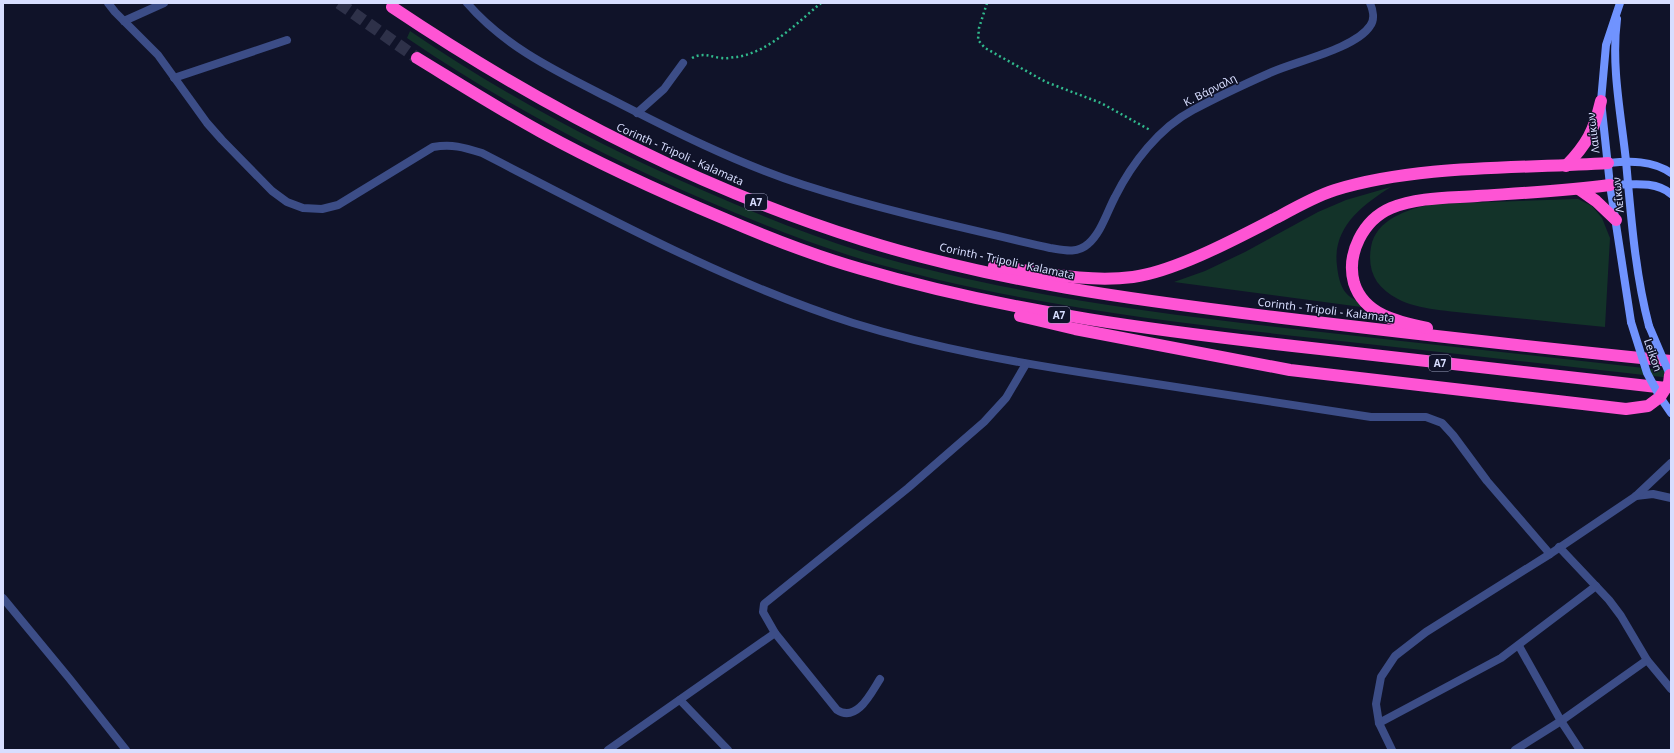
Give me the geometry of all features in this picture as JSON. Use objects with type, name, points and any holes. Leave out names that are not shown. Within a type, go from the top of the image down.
[{"type":"highway","name":"Corinth - Tripoli - Kalamata","points":[[392,6],[508,81],[556,109],[639,151],[780,211],[858,239],[917,256],[1035,282],[1105,294],[1213,309],[1502,344],[1671,361]]},
{"type":"highway","name":"Α7","points":[[418,58],[543,134],[662,192],[770,237],[858,268],[912,283],[1030,310],[1208,337],[1671,388]]},
{"type":"highway","points":[[1566,166],[1581,151],[1590,138],[1596,124],[1601,101]]},
{"type":"highway","points":[[917,256],[1083,278],[1134,277],[1182,262],[1334,190],[1396,176],[1423,172],[1608,163]]},
{"type":"highway","points":[[1502,344],[1394,320],[1374,310],[1358,293],[1351,269],[1353,253],[1358,240],[1376,217],[1390,209],[1425,199],[1579,189],[1610,185]]},
{"type":"highway","points":[[1579,189],[1596,201],[1616,220]]},
{"type":"highway","points":[[912,283],[954,300],[1075,329],[1225,359],[1290,370],[1626,409],[1648,406],[1660,397],[1669,383],[1670,376]]},
{"type":"street","points":[[108,3],[158,55],[208,123],[256,175],[288,202],[303,208],[322,209],[338,205],[355,196],[417,155],[433,148],[449,144],[466,147],[482,153],[667,247],[768,292],[863,326],[967,352],[1026,364],[1371,416],[1426,418],[1438,421],[1448,429],[1487,482],[1550,554]]},
{"type":"street","points":[[124,21],[164,3]]},
{"type":"street","points":[[467,3],[503,38],[526,54],[637,113],[664,89],[683,63]]},
{"type":"street","name":"Κ. Βάρναλη","points":[[637,113],[741,162],[803,185],[850,199],[1063,250],[1074,251],[1088,245],[1098,232],[1116,195],[1128,176],[1159,135],[1181,116],[1274,71],[1336,49],[1358,38],[1371,26],[1374,11],[1370,3]]},
{"type":"street","name":"Λεΐκων","points":[[1601,101],[1606,45],[1619,6]]},
{"type":"street","name":"Λεΐκων","points":[[1619,6],[1615,64],[1626,162],[1627,185],[1641,290],[1649,326],[1657,349],[1670,376]]},
{"type":"street","points":[[174,78],[287,40]]},
{"type":"street","name":"Λαιίκων","points":[[1601,101],[1608,163]]},
{"type":"street","points":[[1608,163],[1626,162],[1653,164],[1671,173]]},
{"type":"street","name":"Λεΐκων","points":[[1608,163],[1631,322]]},
{"type":"street","points":[[1610,185],[1654,186],[1666,190],[1671,194]]},
{"type":"street","name":"Leikon","points":[[1631,322],[1647,372],[1660,397],[1671,413]]},
{"type":"street","points":[[880,680],[856,711],[850,714],[841,712],[825,697],[775,633],[763,612],[764,604],[908,488],[984,422],[1006,398],[1026,364]]},
{"type":"street","points":[[1392,750],[1379,723],[1376,704],[1378,686],[1386,666],[1395,656],[1426,632],[1550,554],[1636,496],[1671,463]]},
{"type":"street","points":[[1636,496],[1653,494],[1671,498]]},
{"type":"street","points":[[1559,548],[1596,586],[1621,616],[1647,660],[1671,689]]},
{"type":"street","points":[[1379,723],[1501,658],[1519,646],[1596,586]]},
{"type":"street","points":[[3,598],[126,750]]},
{"type":"street","points":[[608,750],[775,633]]},
{"type":"street","points":[[1519,646],[1561,721],[1580,750]]},
{"type":"street","points":[[1514,750],[1561,721],[1647,660]]},
{"type":"street","points":[[680,700],[728,750]]},
{"type":"path","points":[[683,63],[698,55],[709,54],[723,58],[751,54],[776,39],[821,3]]},
{"type":"path","points":[[987,3],[979,28],[978,40],[985,48],[1046,82],[1101,103],[1159,135]]},
{"type":"green space","points":[[410,31],[480,76],[552,118],[589,137],[664,173],[761,215],[863,252],[976,281],[1090,302],[1205,319],[1671,371],[1671,378],[1256,332],[1085,309],[972,288],[861,259],[782,232],[743,216],[666,183],[590,146],[515,106],[407,38]]},
{"type":"green space","points":[[1391,187],[1360,210],[1351,219],[1339,240],[1337,266],[1341,284],[1346,293],[1369,308],[1174,282],[1205,271],[1245,252],[1318,212],[1346,200]]},
{"type":"green space","points":[[1578,199],[1592,206],[1602,218],[1610,238],[1605,327],[1446,311],[1415,306],[1390,295],[1379,284],[1372,271],[1370,264],[1371,247],[1374,237],[1379,229],[1394,217],[1412,209],[1431,204]]},
{"type":"tunnel","points":[[339,3],[417,58]]}]
